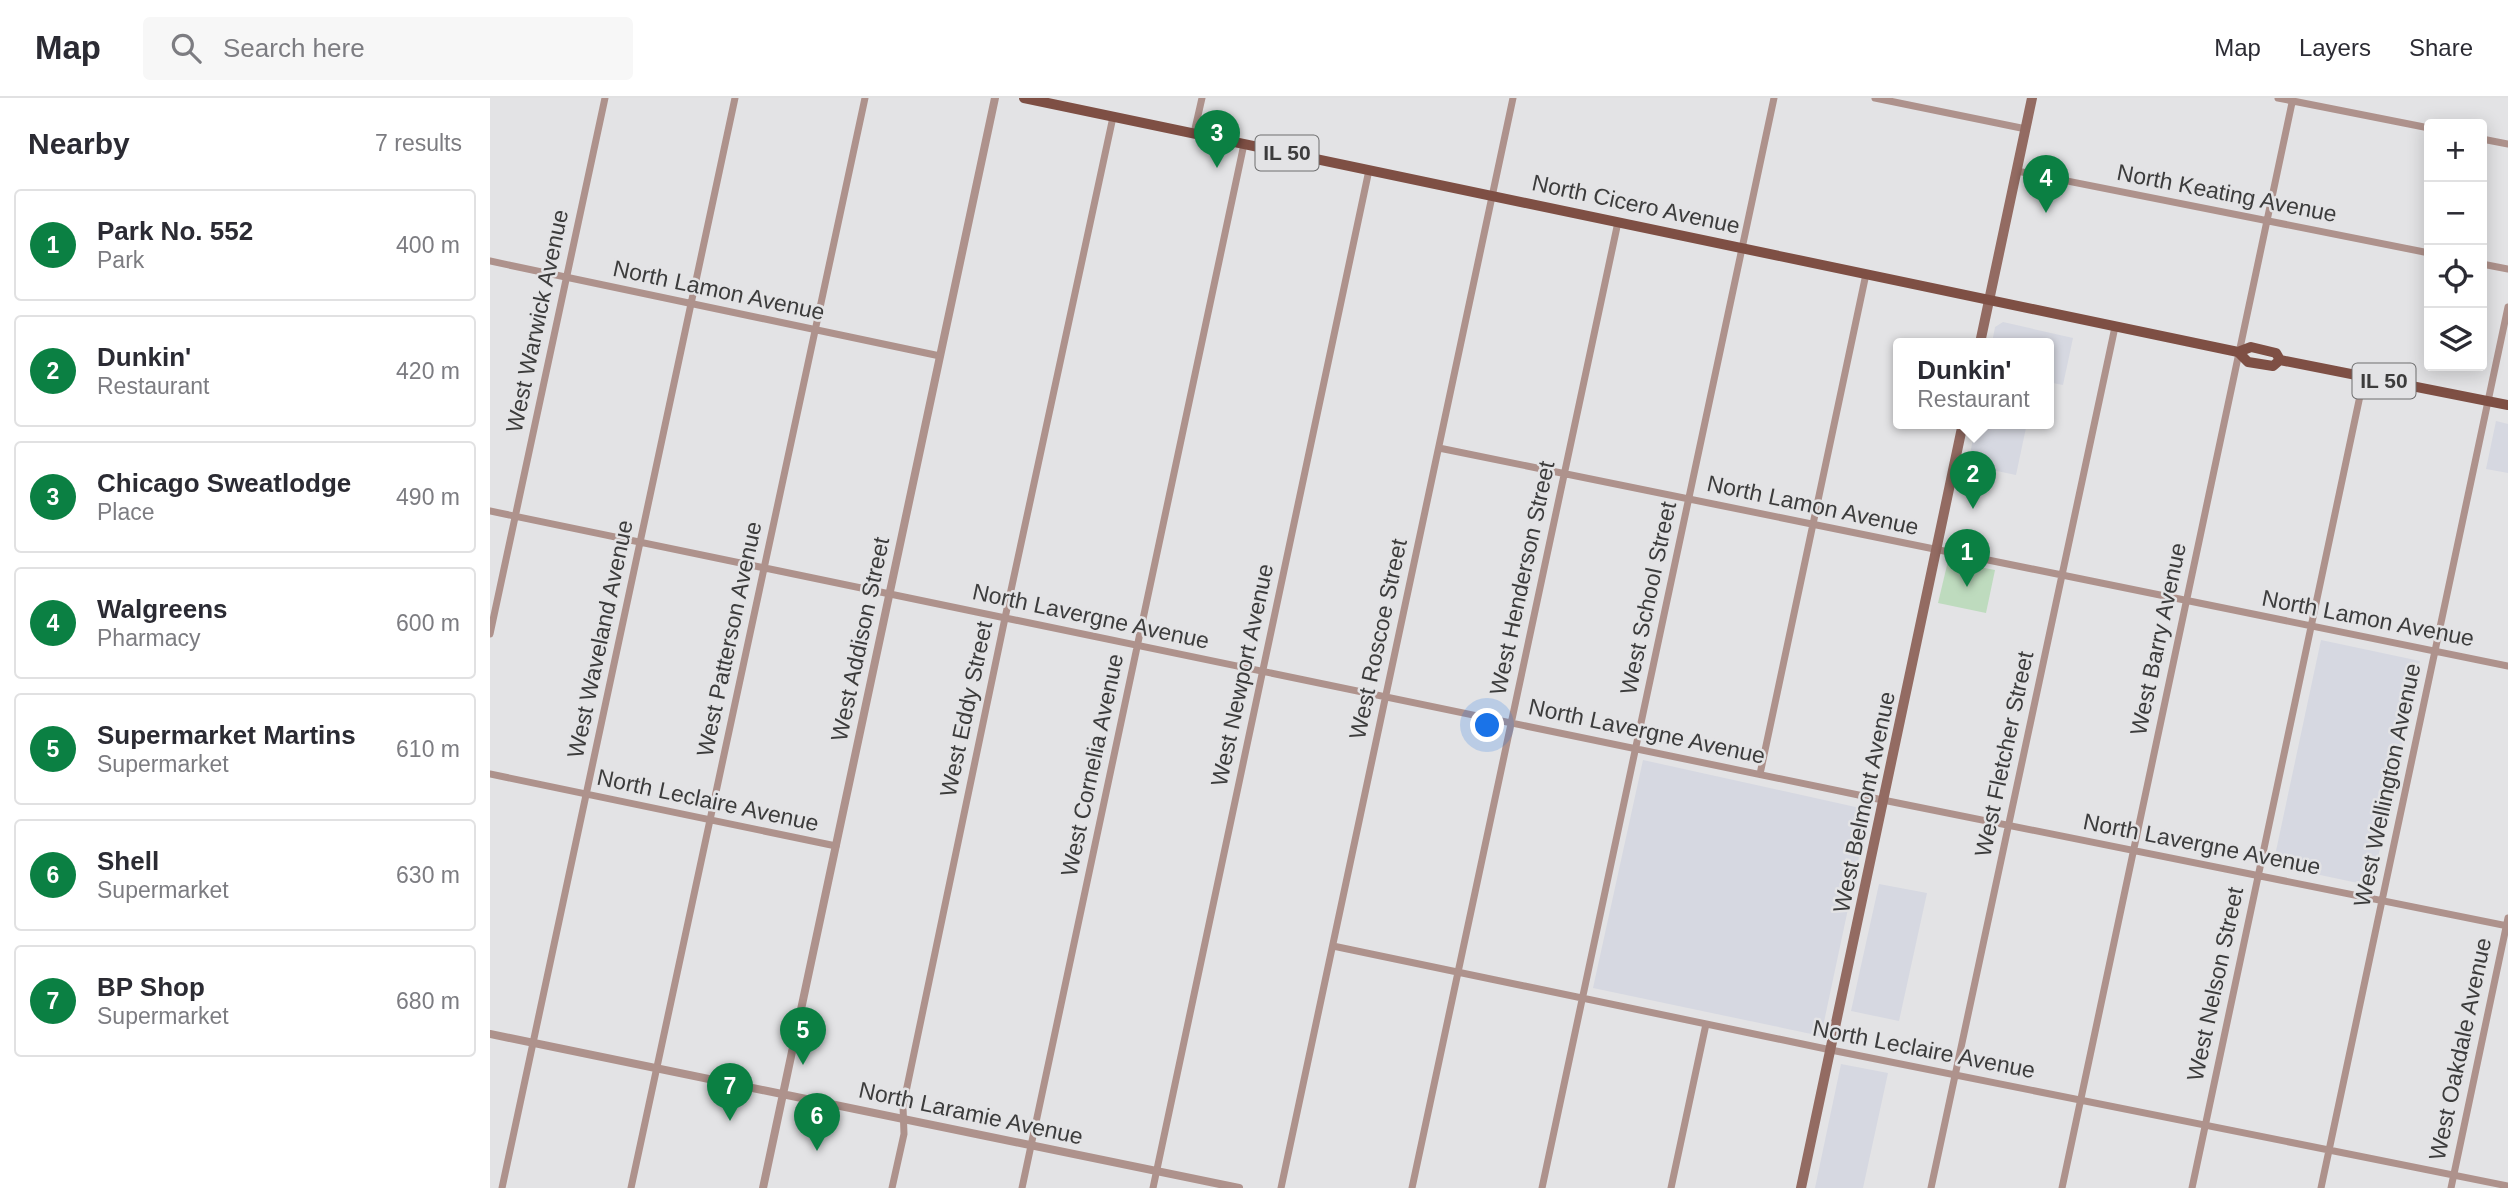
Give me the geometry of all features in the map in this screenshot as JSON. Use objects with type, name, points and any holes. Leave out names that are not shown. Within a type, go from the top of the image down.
[{"type":"main road","name":"North Cicero Avenue","points":[[1024,98],[2238,352],[2251,347],[2276,353],[2280,360],[2508,405]]},
{"type":"main road","points":[[1981,338],[2032,98]]},
{"type":"main road","name":"West Belmont Avenue","points":[[1801,1188],[1962,429]]},
{"type":"street","name":"West Warwick Avenue","points":[[490,634],[605,98]]},
{"type":"street","name":"West Waveland Avenue","points":[[502,1188],[735,98]]},
{"type":"street","name":"West Patterson Avenue","points":[[631,1188],[864,98]]},
{"type":"street","name":"West Addison Street","points":[[763,1188],[995,98]]},
{"type":"street","points":[[1194,134],[1202,98]]},
{"type":"street","name":"West Roscoe Street","points":[[1281,1188],[1513,98]]},
{"type":"street","name":"West School Street","points":[[1542,1188],[1774,98]]},
{"type":"street","points":[[1875,98],[2026,129]]},
{"type":"street","points":[[2277,98],[2293,99],[2424,127]]},
{"type":"street","name":"West Barry Avenue","points":[[2062,1188],[2293,99]]},
{"type":"street","name":"West Eddy Street","points":[[892,1188],[904,1134],[903,1106],[1004,618],[1113,117]]},
{"type":"street","points":[[2487,140],[2508,144]]},
{"type":"street","name":"West Cornelia Avenue","points":[[1022,1188],[1244,144]]},
{"type":"street","name":"West Newport Avenue","points":[[1153,1188],[1369,170]]},
{"type":"street","name":"North Keating Avenue","points":[[2017,171],[2424,252]]},
{"type":"street","name":"West Henderson Street","points":[[1412,1188],[1618,222]]},
{"type":"street","name":"North Lamon Avenue","points":[[490,261],[940,356]]},
{"type":"street","points":[[2487,265],[2508,269]]},
{"type":"street","points":[[1760,774],[1866,274]]},
{"type":"street","name":"West Wellington Avenue","points":[[2321,1188],[2508,307]]},
{"type":"street","name":"West Fletcher Street","points":[[1931,1188],[2115,327]]},
{"type":"street","name":"West Nelson Street","points":[[2192,1188],[2364,377]]},
{"type":"street","name":"North Lamon Avenue","points":[[1439,448],[2508,666]]},
{"type":"street","name":"North Lavergne Avenue","points":[[490,511],[1884,800],[2507,923]]},
{"type":"street","name":"North Leclaire Avenue","points":[[490,774],[836,846]]},
{"type":"street","name":"West Oakdale Avenue","points":[[2451,1188],[2507,923]]},
{"type":"street","name":"North Leclaire Avenue","points":[[1333,946],[1830,1050],[2508,1186]]},
{"type":"street","points":[[1671,1188],[1706,1024]]},
{"type":"street","name":"North Laramie Avenue","points":[[490,1034],[1239,1188]]},
{"type":"shaded area","points":[[2003,322],[2073,338],[2063,385],[2054,383],[2054,338],[1993,338],[1995,327]]},
{"type":"shaded area","points":[[2496,421],[2508,424],[2508,473],[2486,469]]},
{"type":"shaded area","points":[[1975,429],[2026,429],[2016,475],[1968,465]]},
{"type":"shaded area","points":[[2321,640],[2420,661],[2372,886],[2273,865]]},
{"type":"shaded area","points":[[1643,760],[1869,810],[1821,1036],[1593,988]]},
{"type":"shaded area","points":[[1879,884],[1927,893],[1899,1021],[1851,1011]]},
{"type":"shaded area","points":[[1841,1064],[1888,1073],[1863,1188],[1815,1188]]},
{"type":"green space","points":[[1948,561],[1995,570],[1986,613],[1938,603]]},
{"type":"place","name":"Chicago Sweatlodge","points":[[1217,168]]},
{"type":"place","name":"Walgreens","points":[[2046,213]]},
{"type":"place","name":"Dunkin'","points":[[1973,509]]},
{"type":"place","name":"Park No. 552","points":[[1967,587]]},
{"type":"place","name":"Supermarket Martins","points":[[803,1065]]},
{"type":"place","name":"BP Shop","points":[[730,1121]]},
{"type":"place","name":"Shell","points":[[817,1151]]}]
